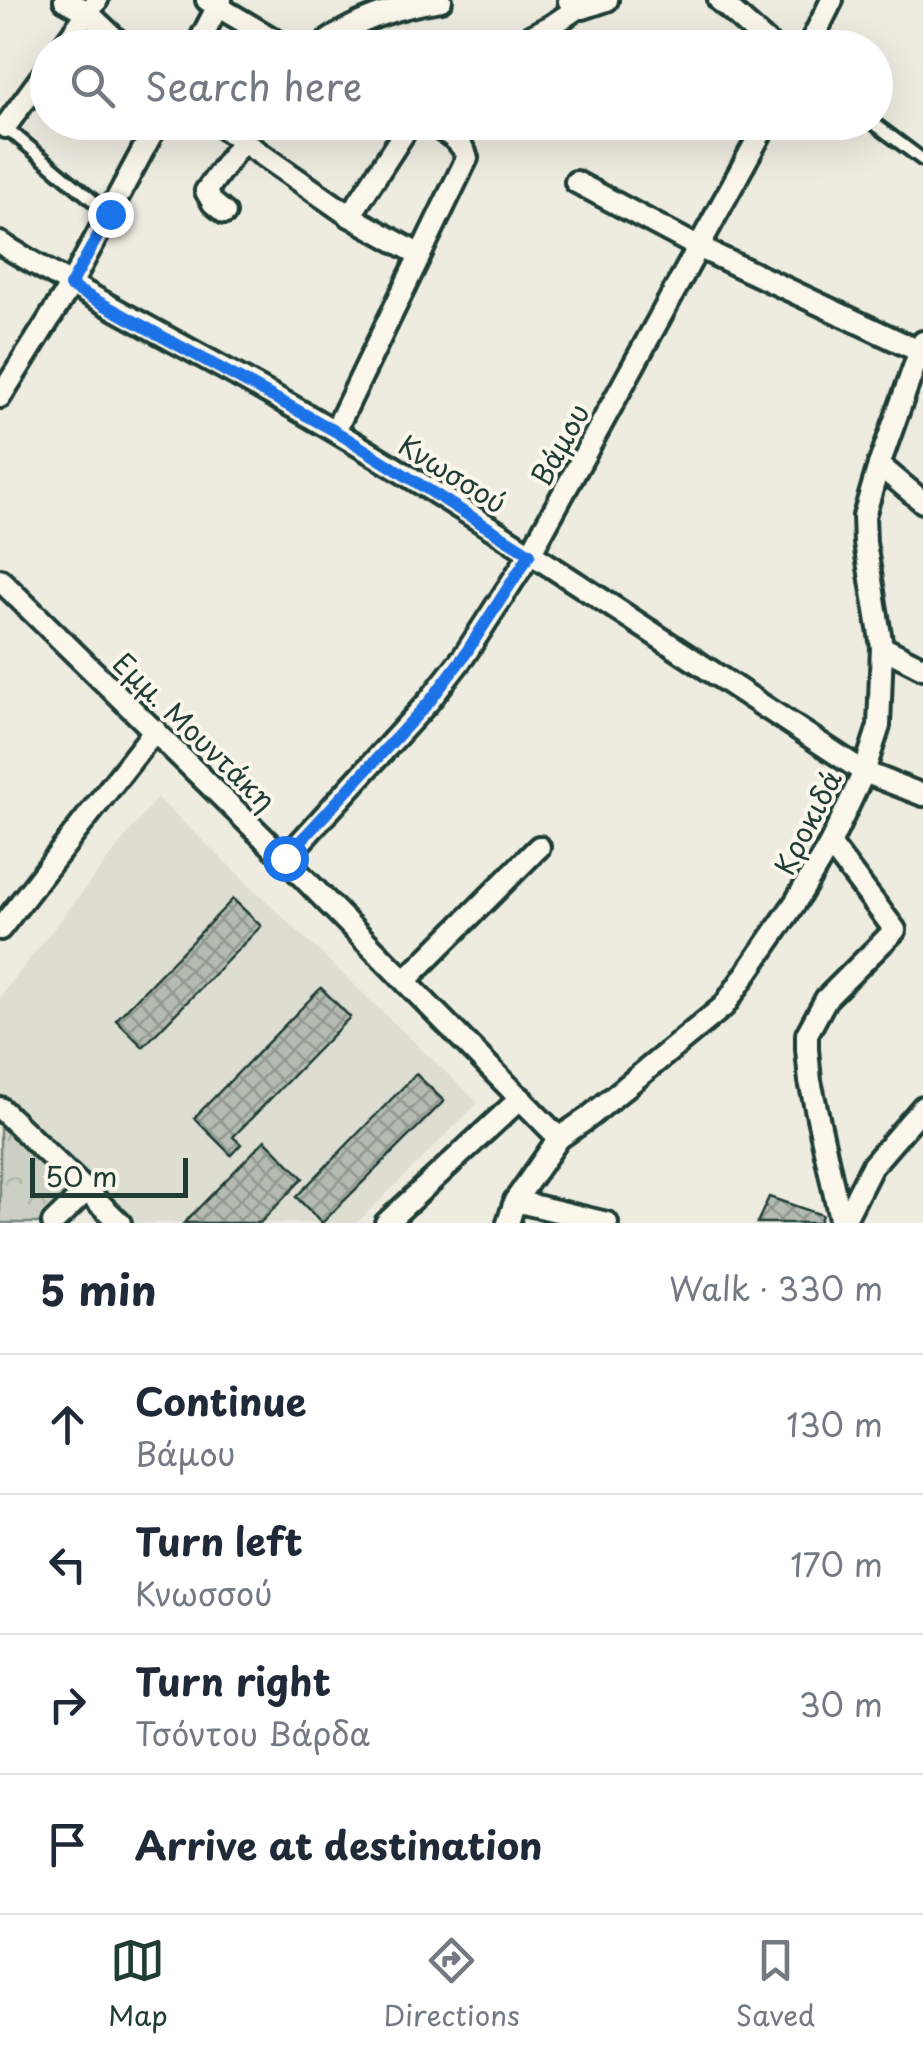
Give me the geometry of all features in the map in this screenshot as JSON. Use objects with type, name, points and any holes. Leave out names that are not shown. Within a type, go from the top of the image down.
[{"type":"street","points":[[65,0],[92,6],[111,30]]},
{"type":"street","points":[[349,30],[374,18],[441,0]]},
{"type":"street","points":[[543,30],[573,3],[583,8],[607,0]]},
{"type":"street","points":[[719,0],[753,30]]},
{"type":"street","points":[[817,30],[832,0]]},
{"type":"street","points":[[203,30],[215,2],[259,30]]},
{"type":"street","points":[[75,30],[92,6]]},
{"type":"street","points":[[3,125],[30,91]]},
{"type":"street","points":[[0,397],[70,286],[149,140]]},
{"type":"street","points":[[239,140],[350,216],[420,255]]},
{"type":"street","points":[[350,216],[399,140]]},
{"type":"street","points":[[335,431],[467,158],[455,140]]},
{"type":"street","name":"Βάμου","points":[[285,858],[430,701],[464,656],[530,554],[757,140]]},
{"type":"street","points":[[225,214],[206,191],[242,142]]},
{"type":"street","points":[[576,182],[698,247],[922,349]]},
{"type":"street","name":"Κνωσσού","points":[[0,243],[70,286],[335,431],[864,772],[923,795]]},
{"type":"street","name":"Κροκιδά","points":[[508,1223],[515,1201],[559,1138],[724,1006],[795,903],[830,844],[864,772],[879,726],[882,648],[864,516],[922,349]]},
{"type":"street","points":[[879,465],[923,502]]},
{"type":"street","name":"Εμμ. Μουντάκη","points":[[0,580],[285,858],[559,1138]]},
{"type":"street","points":[[882,648],[923,668]]},
{"type":"street","points":[[0,929],[155,730]]},
{"type":"street","points":[[830,844],[895,930],[826,999],[807,1034],[810,1081],[842,1223]]},
{"type":"street","points":[[406,980],[539,847]]},
{"type":"street","points":[[386,1223],[520,1098]]},
{"type":"street","points":[[842,1223],[872,1166],[923,1107]]},
{"type":"street","points":[[0,1108],[120,1223]]},
{"type":"street","points":[[53,1223],[86,1191]]},
{"type":"street","points":[[515,1201],[608,1223]]},
{"type":"lane","points":[[3,125],[110,214]]},
{"type":"lane","points":[[893,138],[923,160]]},
{"type":"shaded area","points":[[157,797],[478,1103],[357,1223],[128,1223],[0,1104],[0,997]]},
{"type":"green space","points":[[0,1124],[72,1190],[38,1223],[0,1223]]},
{"type":"building","points":[[233,899],[261,926],[143,1047],[116,1020]]},
{"type":"building","points":[[321,988],[350,1017],[233,1137],[241,1144],[231,1155],[194,1118]]},
{"type":"building","points":[[416,1074],[444,1101],[322,1223],[296,1197]]},
{"type":"building","points":[[265,1140],[303,1178],[260,1223],[184,1223]]},
{"type":"building","points":[[769,1197],[822,1215],[819,1223],[757,1223]]},
{"type":"route","points":[[110,214],[70,286],[335,431],[530,554],[430,701],[285,858]]}]
